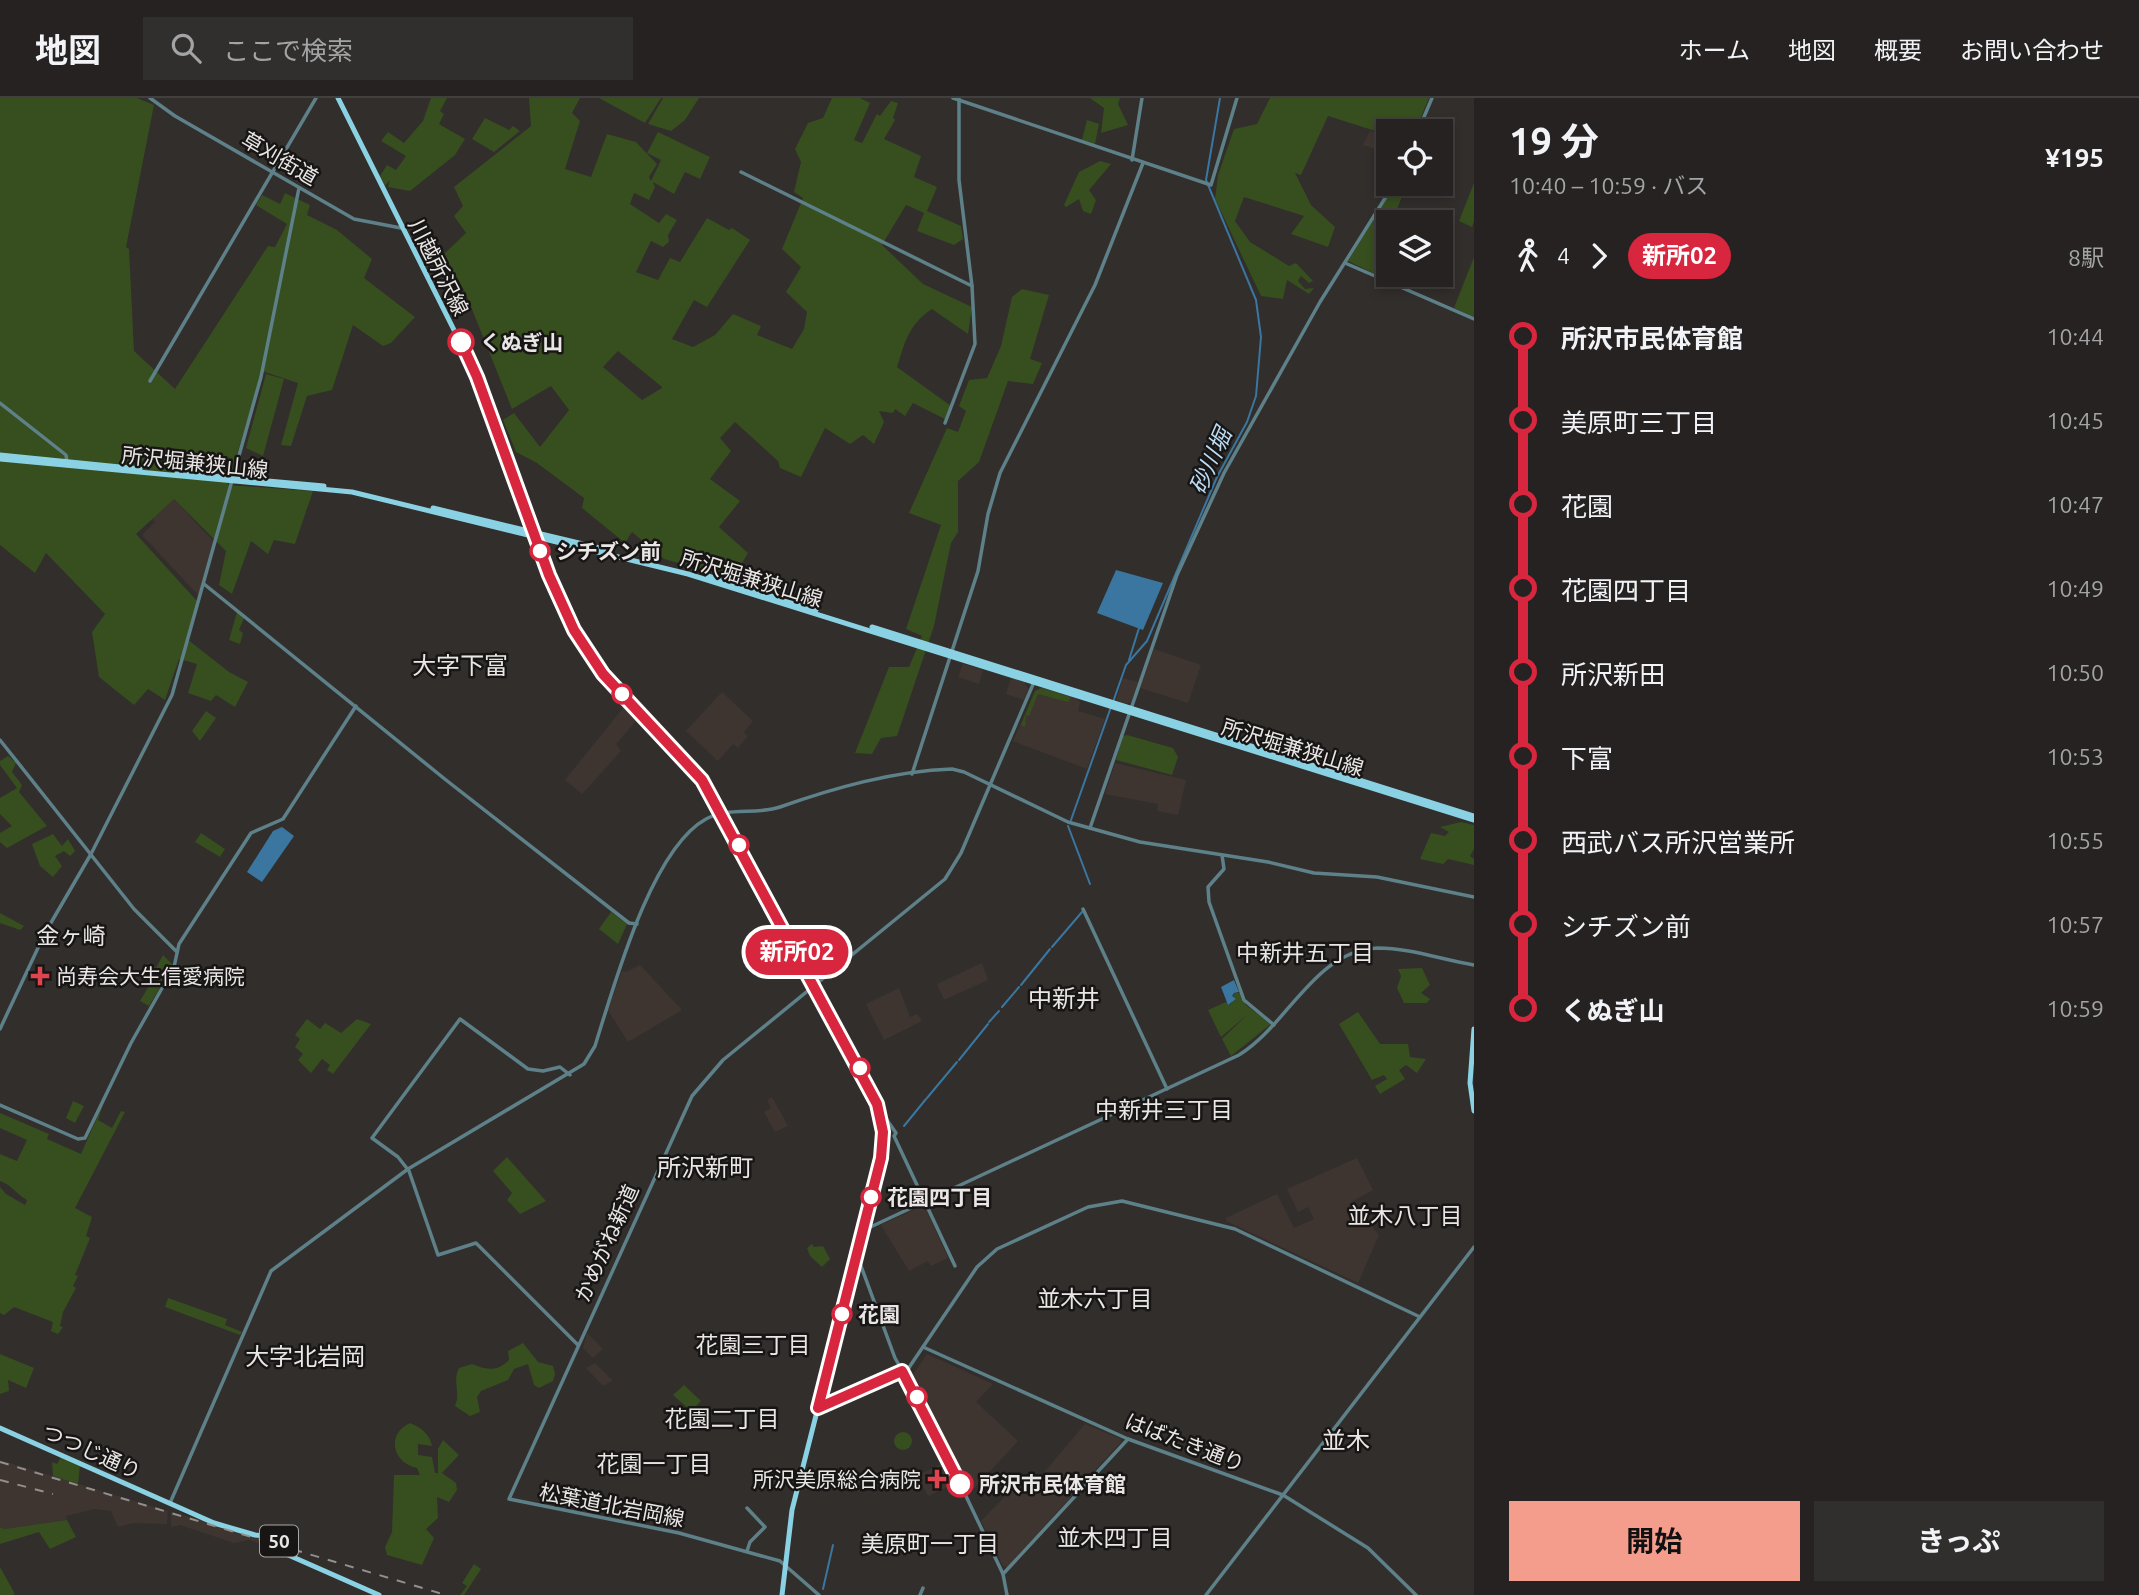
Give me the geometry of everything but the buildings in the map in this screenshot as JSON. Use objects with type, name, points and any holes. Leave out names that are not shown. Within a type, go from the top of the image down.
[{"type":"main road","name":"川越所沢線","points":[[338,98],[474,370],[564,610],[590,656],[611,684],[692,767],[816,987],[878,1108],[883,1132],[881,1158],[792,1511],[782,1595]]},
{"type":"main road","name":"所沢堀兼狭山線","points":[[0,457],[233,480]]},
{"type":"main road","name":"所沢堀兼狭山線","points":[[0,457],[355,489],[691,571],[1474,818]]},
{"type":"main road","points":[[1474,1028],[1470,1083],[1474,1111]]},
{"type":"main road","name":"つつじ通り","points":[[0,1428],[170,1503]]},
{"type":"main road","name":"50","points":[[170,1503],[220,1525],[255,1535],[275,1537],[288,1555],[379,1595]]},
{"type":"street","name":"草刈街道","points":[[150,98],[175,116],[354,219],[401,228]]},
{"type":"street","points":[[150,381],[316,98]]},
{"type":"street","points":[[953,98],[1211,185],[1237,98]]},
{"type":"street","points":[[1132,160],[1142,98]]},
{"type":"street","points":[[1423,119],[1432,98]]},
{"type":"street","points":[[945,423],[975,344],[972,286],[959,180],[959,99]]},
{"type":"street","points":[[912,774],[978,571],[988,514],[1000,473],[1095,285],[1143,163]]},
{"type":"street","points":[[741,172],[972,286]]},
{"type":"street","points":[[0,1029],[45,933],[91,854],[172,695],[261,377],[299,188]]},
{"type":"street","points":[[1090,828],[1178,575],[1216,488],[1270,388],[1387,196]]},
{"type":"street","points":[[1345,263],[1474,319]]},
{"type":"street","points":[[0,404],[66,456],[67,462]]},
{"type":"street","points":[[204,584],[536,851],[629,922],[638,924]]},
{"type":"street","name":"かめがね新道","points":[[509,1499],[692,1096],[723,1060],[816,987],[945,879],[958,861],[1035,680]]},
{"type":"street","points":[[0,1105],[78,1139],[85,1138],[131,1044],[174,967],[177,952],[249,836],[283,819],[356,706]]},
{"type":"street","points":[[0,740],[140,916],[177,952]]},
{"type":"street","points":[[170,1503],[269,1273],[408,1169],[584,1064],[592,1052],[638,924],[665,862],[703,821],[767,811],[821,792],[912,774],[958,769],[1068,822],[1140,842],[1314,873],[1377,877],[1474,897]]},
{"type":"street","points":[[1222,855],[1224,869],[1209,886],[1207,896],[1244,1000],[1274,1025]]},
{"type":"street","points":[[1083,909],[1167,1089]]},
{"type":"street","points":[[863,1230],[1243,1053],[1274,1025],[1328,968],[1354,952],[1385,949],[1474,965]]},
{"type":"street","points":[[570,1074],[560,1067],[543,1071],[528,1069],[460,1019],[372,1138],[408,1169],[438,1255],[476,1242],[578,1345]]},
{"type":"street","points":[[878,1108],[896,1133],[894,1136],[955,1266]]},
{"type":"street","points":[[818,1408],[910,1366],[986,1256],[1091,1206],[1112,1201],[1235,1229],[1420,1317]]},
{"type":"street","points":[[1206,1595],[1474,1247]]},
{"type":"street","points":[[855,1262],[861,1266],[902,1371],[927,1414],[1003,1574],[1007,1595]]},
{"type":"street","name":"はばたき通り","points":[[923,1347],[1128,1439],[1283,1495],[1368,1548],[1416,1595]]},
{"type":"street","points":[[1003,1574],[1128,1439]]},
{"type":"street","name":"松葉道北岩岡線","points":[[509,1499],[711,1541],[785,1564]]},
{"type":"street","points":[[747,1508],[765,1527],[750,1542],[747,1551]]},
{"type":"street","points":[[785,1564],[819,1595]]},
{"type":"street","points":[[920,1595],[923,1588]]},
{"type":"shaded area","points":[[1370,131],[1376,133],[1376,149],[1363,145]]},
{"type":"shaded area","points":[[173,498],[214,542],[199,596],[142,535],[155,522],[152,518]]},
{"type":"shaded area","points":[[1154,649],[1201,665],[1188,703],[1140,688]]},
{"type":"shaded area","points":[[963,664],[983,670],[979,684],[958,677]]},
{"type":"shaded area","points":[[1011,678],[1024,681],[1028,689],[1024,700],[1006,694]]},
{"type":"shaded area","points":[[1123,678],[1138,682],[1131,702],[1126,704],[1116,700]]},
{"type":"shaded area","points":[[1042,687],[1076,698],[1080,702],[1078,711],[1105,719],[1087,769],[1013,741],[1035,691]]},
{"type":"shaded area","points":[[722,692],[753,721],[744,732],[748,736],[738,748],[733,744],[718,761],[686,731]]},
{"type":"shaded area","points":[[627,703],[640,716],[616,744],[621,751],[582,794],[565,780]]},
{"type":"shaded area","points":[[1115,763],[1186,780],[1178,815],[1157,811],[1158,804],[1105,794]]},
{"type":"shaded area","points":[[982,963],[988,980],[944,1000],[937,984]]},
{"type":"shaded area","points":[[640,965],[682,1010],[628,1042],[608,1010],[622,971],[626,972]]},
{"type":"shaded area","points":[[899,988],[910,1017],[917,1014],[922,1021],[884,1040],[866,1004]]},
{"type":"shaded area","points":[[772,1097],[788,1126],[775,1132],[764,1112],[771,1108],[767,1100]]},
{"type":"shaded area","points":[[1357,1158],[1373,1190],[1351,1202],[1379,1235],[1358,1283],[1226,1221],[1226,1218],[1277,1194],[1294,1228],[1314,1219],[1308,1207],[1298,1212],[1287,1189]]},
{"type":"shaded area","points":[[924,1205],[948,1258],[931,1266],[928,1261],[909,1271],[881,1225]]},
{"type":"shaded area","points":[[587,1333],[603,1349],[593,1358],[583,1348]]},
{"type":"shaded area","points":[[927,1354],[993,1384],[976,1402],[1018,1441],[971,1492],[967,1492],[910,1379]]},
{"type":"shaded area","points":[[595,1363],[612,1381],[603,1386],[586,1368]]},
{"type":"shaded area","points":[[1085,1424],[1121,1439],[1121,1442],[1007,1567],[1003,1566],[981,1521],[1013,1488],[1020,1494],[1036,1482]]},
{"type":"shaded area","points":[[0,1460],[168,1511],[167,1524],[133,1523],[118,1527],[111,1511],[94,1509],[66,1516],[67,1520],[4,1529],[0,1527]]},
{"type":"shaded area","name":"所沢美原総合病院","points":[[945,1462],[956,1483],[928,1496],[919,1479],[910,1483],[908,1480]]},
{"type":"shaded area","points":[[171,1512],[273,1539],[282,1551],[249,1540],[234,1543],[180,1525],[171,1527]]},
{"type":"green space","points":[[0,98],[137,98],[154,105],[126,247],[129,249],[134,351],[175,389],[268,246],[275,247],[287,224],[256,205],[262,195],[280,204],[285,193],[310,205],[307,215],[337,230],[372,259],[364,278],[415,317],[391,343],[383,346],[353,325],[332,390],[307,396],[291,446],[281,445],[298,383],[262,371],[228,485],[313,491],[295,544],[274,540],[268,554],[251,541],[232,594],[219,585],[226,551],[174,499],[136,534],[197,601],[187,639],[229,672],[248,682],[235,707],[216,695],[211,701],[188,693],[197,664],[179,659],[165,700],[148,689],[134,705],[99,677],[92,632],[105,614],[46,553],[35,573],[0,545]]},
{"type":"green space","points":[[431,98],[447,98],[440,111],[444,114],[439,124],[465,139],[455,155],[410,191],[388,187],[390,180],[385,186],[380,176],[387,165],[396,170],[406,156],[381,141],[388,132],[404,143],[423,121]]},
{"type":"green space","points":[[529,98],[580,98],[572,113],[580,121],[565,169],[591,177],[607,134],[636,142],[657,164],[649,177],[651,181],[661,160],[647,153],[658,132],[710,157],[700,179],[685,172],[674,194],[653,182],[655,187],[649,200],[634,193],[630,204],[659,223],[666,214],[677,220],[668,235],[669,242],[663,247],[651,241],[636,272],[658,280],[670,258],[680,262],[707,218],[729,230],[732,228],[750,240],[707,307],[694,300],[672,339],[693,347],[715,335],[733,314],[761,326],[757,335],[792,349],[804,329],[807,312],[786,292],[801,267],[782,249],[803,198],[794,192],[801,162],[795,149],[808,123],[823,118],[832,98],[860,98],[870,103],[854,140],[862,143],[877,114],[880,116],[891,101],[898,103],[893,118],[895,120],[884,139],[921,156],[914,177],[937,187],[927,211],[961,226],[963,239],[954,245],[917,231],[924,213],[906,205],[882,245],[923,284],[972,307],[968,334],[932,309],[924,315],[909,334],[897,367],[951,406],[945,419],[913,403],[905,416],[895,409],[893,413],[879,411],[884,422],[874,444],[863,435],[850,444],[825,428],[801,477],[780,468],[778,461],[735,422],[720,438],[731,451],[710,479],[740,501],[719,527],[748,553],[733,578],[664,559],[632,532],[625,543],[582,508],[584,498],[537,463],[516,452],[503,420],[514,413],[540,447],[569,410],[551,386],[512,409],[465,292],[444,254],[466,233],[454,216],[463,206],[454,187],[531,126]],"holes":[[[618,351],[662,387],[642,400],[603,367]]]},
{"type":"green space","points":[[599,98],[661,98],[645,123]]},
{"type":"green space","points":[[663,98],[699,98],[685,120],[671,131],[648,124]]},
{"type":"green space","points":[[1090,98],[1120,98],[1118,104],[1128,125],[1101,133],[1104,108]]},
{"type":"green space","points":[[1270,98],[1429,98],[1420,119],[1376,119],[1376,131],[1328,116],[1301,175],[1295,173],[1311,205],[1335,227],[1328,247],[1291,234],[1304,216],[1244,197],[1235,221],[1250,242],[1289,266],[1296,263],[1313,281],[1309,283],[1301,276],[1298,281],[1305,289],[1314,288],[1309,294],[1287,280],[1283,299],[1261,296],[1215,199],[1218,175],[1234,129],[1257,124]]},
{"type":"green space","points":[[485,118],[509,130],[513,126],[520,131],[494,152],[472,139]]},
{"type":"green space","points":[[1087,120],[1099,124],[1095,144],[1082,140]]},
{"type":"green space","points":[[1100,161],[1111,164],[1089,190],[1096,200],[1091,214],[1083,211],[1079,199],[1066,207],[1064,205],[1079,172]]},
{"type":"green space","points":[[1474,183],[1474,221],[1472,227],[1459,221]]},
{"type":"green space","points":[[1389,196],[1402,196],[1397,209],[1400,210],[1380,210]]},
{"type":"green space","points":[[1376,216],[1376,274],[1348,261]]},
{"type":"green space","points":[[1474,257],[1474,317],[1454,308]]},
{"type":"green space","points":[[1022,289],[1049,295],[1030,359],[1042,363],[1033,384],[1008,381],[979,462],[958,481],[958,532],[951,543],[934,626],[897,736],[881,738],[872,754],[855,753],[889,667],[909,667],[922,636],[906,629],[941,525],[909,513],[947,428],[958,432],[966,411],[959,406],[969,380],[987,378],[1001,346],[1012,297]]},
{"type":"green space","points":[[266,374],[284,379],[263,456],[246,448]]},
{"type":"green space","points":[[237,612],[244,618],[239,630],[243,633],[240,644],[229,640]]},
{"type":"green space","points":[[1042,688],[1071,697],[1068,702],[1038,694],[1029,716],[1026,715],[1025,727],[1021,725],[1035,691]]},
{"type":"green space","points":[[206,711],[216,718],[200,741],[192,731]]},
{"type":"green space","points":[[1123,736],[1173,748],[1178,757],[1172,775],[1116,760]]},
{"type":"green space","points":[[8,756],[16,763],[12,772],[22,785],[19,792],[47,826],[7,848],[0,842],[0,833],[12,826],[0,814],[0,798],[17,788],[0,765],[0,761]]},
{"type":"green space","points":[[1461,822],[1474,825],[1474,849],[1470,856],[1474,859],[1474,865],[1448,859],[1443,864],[1420,859],[1431,833],[1445,836],[1449,832],[1440,827]]},
{"type":"green space","points":[[201,833],[225,849],[220,857],[195,842]]},
{"type":"green space","points":[[53,834],[62,846],[68,839],[75,851],[70,856],[64,851],[55,856],[62,866],[53,877],[40,866],[32,844]]},
{"type":"green space","points":[[611,912],[627,924],[618,944],[599,929]]},
{"type":"green space","points":[[0,913],[24,926],[20,930],[0,923]]},
{"type":"green space","points":[[163,955],[173,965],[149,1006],[140,1001],[153,979],[143,972],[148,963],[156,968]]},
{"type":"green space","points":[[1422,968],[1430,985],[1421,993],[1430,999],[1427,1003],[1404,1003],[1397,988],[1401,976],[1398,969]]},
{"type":"green space","points":[[1240,993],[1246,1005],[1271,1024],[1231,1056],[1222,1039],[1247,1015],[1221,1037],[1208,1010],[1226,1002],[1229,1005],[1236,999],[1232,996]]},
{"type":"green space","points":[[1358,1012],[1380,1044],[1408,1044],[1410,1057],[1426,1059],[1417,1073],[1406,1065],[1399,1070],[1405,1079],[1380,1094],[1375,1086],[1387,1079],[1384,1075],[1372,1080],[1339,1024]]},
{"type":"green space","points":[[307,1019],[320,1029],[325,1023],[341,1033],[357,1019],[371,1024],[333,1074],[327,1070],[330,1065],[322,1059],[311,1073],[298,1060],[303,1054],[295,1047],[300,1039],[295,1035]]},
{"type":"green space","points":[[73,1101],[84,1106],[75,1123],[66,1118]]},
{"type":"green space","points":[[104,1102],[98,1120],[112,1128],[121,1111],[125,1112],[75,1208],[92,1217],[86,1236],[90,1238],[75,1275],[78,1276],[73,1286],[76,1288],[63,1312],[60,1326],[63,1327],[58,1334],[51,1331],[53,1322],[14,1307],[4,1315],[0,1313],[0,1187],[6,1194],[25,1205],[27,1200],[0,1181],[0,1154],[17,1161],[27,1140],[0,1128],[0,1113],[49,1134],[47,1139],[81,1154]]},
{"type":"green space","points":[[507,1157],[546,1201],[520,1214],[507,1200],[512,1193],[493,1171]]},
{"type":"green space","points":[[812,1244],[814,1247],[823,1246],[830,1259],[822,1267],[810,1256],[807,1248]]},
{"type":"green space","points":[[168,1298],[227,1319],[225,1325],[242,1332],[240,1335],[165,1307]]},
{"type":"green space","points":[[523,1343],[538,1362],[553,1366],[553,1381],[539,1388],[534,1385],[528,1364],[514,1369],[508,1380],[481,1391],[477,1397],[480,1412],[470,1416],[455,1406],[459,1368],[472,1364],[487,1369],[500,1367],[509,1360],[508,1351]]},
{"type":"green space","points":[[0,1354],[34,1368],[26,1388],[8,1380],[9,1391],[0,1394]]},
{"type":"green space","points":[[684,1385],[701,1401],[691,1411],[673,1395]]},
{"type":"green space","points":[[410,1423],[421,1429],[429,1438],[432,1446],[418,1444],[418,1455],[432,1457],[435,1473],[438,1473],[438,1449],[443,1440],[459,1455],[442,1473],[456,1483],[457,1490],[449,1502],[437,1497],[438,1518],[426,1529],[434,1538],[422,1565],[387,1555],[385,1547],[392,1532],[394,1475],[420,1475],[417,1468],[402,1460],[395,1448],[397,1434]]},
{"type":"green space","points":[[903,1432],[909,1435],[912,1441],[909,1447],[903,1450],[897,1447],[894,1441],[897,1435]]},
{"type":"green space","points":[[61,1457],[80,1465],[78,1484],[53,1476],[52,1462],[57,1464]]},
{"type":"green space","points":[[67,1520],[76,1537],[50,1549],[39,1532],[0,1544],[0,1527],[4,1529]]},
{"type":"green space","points":[[474,1564],[481,1569],[464,1595],[460,1595],[467,1586],[462,1583]]},
{"type":"green space","points":[[0,1567],[15,1594],[0,1595]]},
{"type":"water","points":[[1116,570],[1163,583],[1143,630],[1097,613]]},
{"type":"water","points":[[282,827],[294,836],[262,882],[247,872],[273,831]]},
{"type":"water","points":[[1234,980],[1239,992],[1234,993],[1232,996],[1236,999],[1228,1005],[1221,987]]},
{"type":"waterway","name":"砂川堀","points":[[1113,702],[1126,665],[1147,641],[1217,477],[1247,422],[1256,396],[1261,337],[1256,300],[1206,180],[1220,98]]},
{"type":"waterway","points":[[1129,660],[1139,628]]},
{"type":"waterway","name":"砂川堀","points":[[1071,820],[1111,707]]},
{"type":"waterway","name":"砂川堀","points":[[1068,826],[1090,884]]},
{"type":"waterway","name":"砂川堀","points":[[1052,947],[1082,912]]},
{"type":"waterway","name":"砂川堀","points":[[1021,985],[1050,949]]},
{"type":"waterway","name":"砂川堀","points":[[1002,1007],[1019,987]]},
{"type":"waterway","name":"砂川堀","points":[[989,1022],[999,1011]]},
{"type":"waterway","name":"砂川堀","points":[[959,1060],[988,1024]]},
{"type":"waterway","name":"砂川堀","points":[[927,1098],[957,1062]]},
{"type":"waterway","name":"砂川堀","points":[[904,1126],[926,1099]]},
{"type":"waterway","name":"砂川堀","points":[[823,1589],[833,1545]]},
{"type":"railway","points":[[0,1462],[446,1595]]},
{"type":"railway","points":[[0,1480],[53,1494]]},
{"type":"bus line","name":"新所02","points":[[461,342],[477,377],[549,575],[574,630],[611,684],[702,780],[877,1104],[883,1132],[881,1158],[818,1408],[902,1371],[927,1414],[960,1484]]},
{"type":"place","name":"くぬぎ山","points":[[461,342]]},
{"type":"place","name":"シチズン前","points":[[540,551]]},
{"type":"place","name":"尚寿会大生信愛病院","points":[[40,976]]},
{"type":"place","name":"花園四丁目","points":[[871,1197]]},
{"type":"place","name":"花園","points":[[842,1314]]},
{"type":"place","name":"所沢美原総合病院","points":[[937,1479]]},
{"type":"place","name":"所沢市民体育館","points":[[960,1484]]},
{"type":"district","name":"大字下富","points":[[460,665]]},
{"type":"district","name":"金ヶ崎","points":[[71,935]]},
{"type":"district","name":"中新井五丁目","points":[[1305,952]]},
{"type":"district","name":"中新井","points":[[1064,998]]},
{"type":"district","name":"中新井三丁目","points":[[1164,1109]]},
{"type":"district","name":"所沢新町","points":[[705,1167]]},
{"type":"district","name":"並木八丁目","points":[[1405,1215]]},
{"type":"district","name":"並木六丁目","points":[[1095,1298]]},
{"type":"district","name":"花園三丁目","points":[[753,1344]]},
{"type":"district","name":"大字北岩岡","points":[[305,1356]]},
{"type":"district","name":"花園二丁目","points":[[722,1418]]},
{"type":"district","name":"並木","points":[[1346,1440]]},
{"type":"district","name":"花園一丁目","points":[[654,1463]]},
{"type":"district","name":"並木四丁目","points":[[1115,1537]]},
{"type":"district","name":"美原町一丁目","points":[[930,1543]]}]
